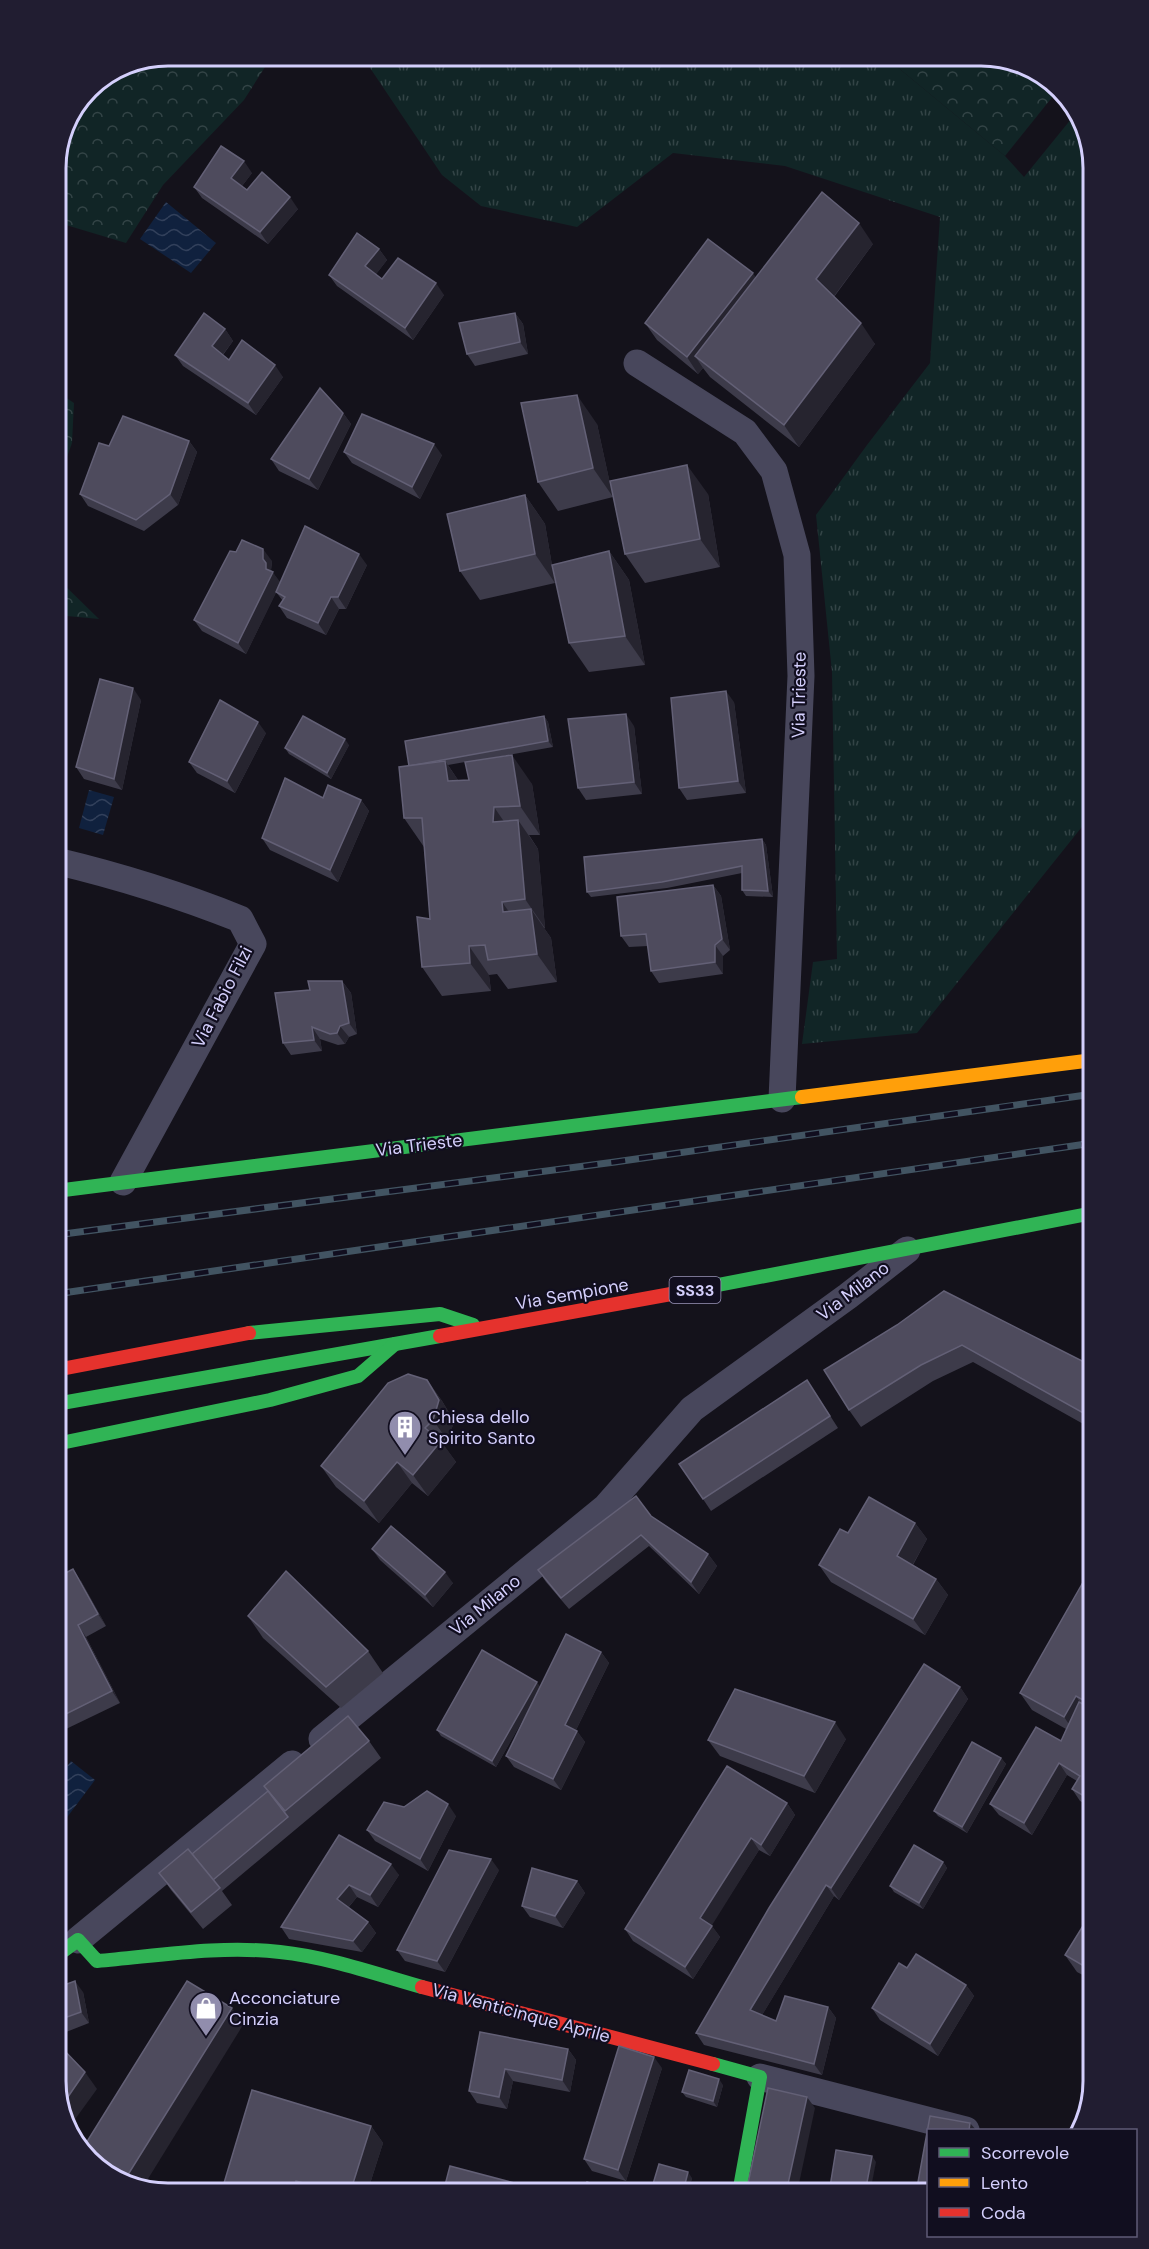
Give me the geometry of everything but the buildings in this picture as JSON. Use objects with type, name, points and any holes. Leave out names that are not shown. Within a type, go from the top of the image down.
[{"type":"street","name":"Via Trieste","points":[[637,363],[745,432],[774,471],[797,555],[801,676],[782,1099]]},
{"type":"street","name":"Via Fabio Filzi","points":[[66,864],[196,901],[240,919],[254,944],[123,1182]]},
{"type":"street","name":"Via Trieste","points":[[66,1190],[1083,1061]]},
{"type":"street","name":"Via Sempione","points":[[66,1402],[908,1251],[1083,1215]]},
{"type":"street","name":"Via Milano","points":[[66,1949],[606,1507],[692,1409],[908,1251]]},
{"type":"street","points":[[66,1368],[257,1331],[440,1314],[482,1329]]},
{"type":"street","points":[[66,1442],[270,1400],[358,1376],[395,1344]]},
{"type":"street","name":"Via Venticinque Aprile","points":[[78,1940],[97,1961],[246,1949],[278,1950],[304,1955],[962,2129]]},
{"type":"street","points":[[741,2183],[760,2077]]},
{"type":"green space","points":[[266,66],[244,100],[163,185],[126,243],[66,225],[66,161],[74,129],[83,111],[111,83],[148,68]]},
{"type":"green space","points":[[369,66],[896,66],[1005,156],[1024,177],[1070,120],[1081,148],[1083,168],[1083,826],[917,1033],[802,1044],[813,962],[837,959],[832,672],[816,515],[930,363],[940,217],[785,166],[673,153],[577,227],[481,206],[442,175]]},
{"type":"green space","points":[[896,66],[988,66],[1008,69],[1043,87],[1053,96],[1005,156]]},
{"type":"green space","points":[[66,398],[74,403],[72,443],[66,460]]},
{"type":"green space","points":[[66,587],[99,619],[66,616]]},
{"type":"water","points":[[166,202],[216,243],[191,273],[140,239]]},
{"type":"water","points":[[89,790],[114,797],[103,835],[79,828]]},
{"type":"water","points":[[71,1761],[95,1780],[66,1819],[66,1768]]},
{"type":"railway","points":[[66,1234],[615,1162],[1083,1095]]},
{"type":"railway","points":[[66,1293],[1083,1144]]},
{"type":"traffic: fast","points":[[66,1190],[802,1097]]},
{"type":"traffic: fast","points":[[671,1294],[1083,1215]]},
{"type":"traffic: fast","points":[[249,1333],[440,1314],[473,1325]]},
{"type":"traffic: fast","points":[[66,1402],[440,1336]]},
{"type":"traffic: fast","points":[[66,1442],[270,1400],[358,1376],[395,1344]]},
{"type":"traffic: fast","points":[[66,1949],[78,1940],[97,1961],[211,1950],[280,1952],[334,1962],[422,1987]]},
{"type":"traffic: fast","points":[[713,2064],[760,2077],[741,2183]]},
{"type":"traffic: slow","points":[[802,1097],[1083,1061]]},
{"type":"traffic: jam","points":[[440,1336],[671,1294]]},
{"type":"traffic: jam","points":[[66,1368],[249,1333]]},
{"type":"traffic: jam","points":[[422,1987],[713,2064]]},
{"type":"place","name":"Chiesa dello Spirito Santo","points":[[405,1456]]},
{"type":"place","name":"Acconciature Cinzia","points":[[206,2037]]}]
